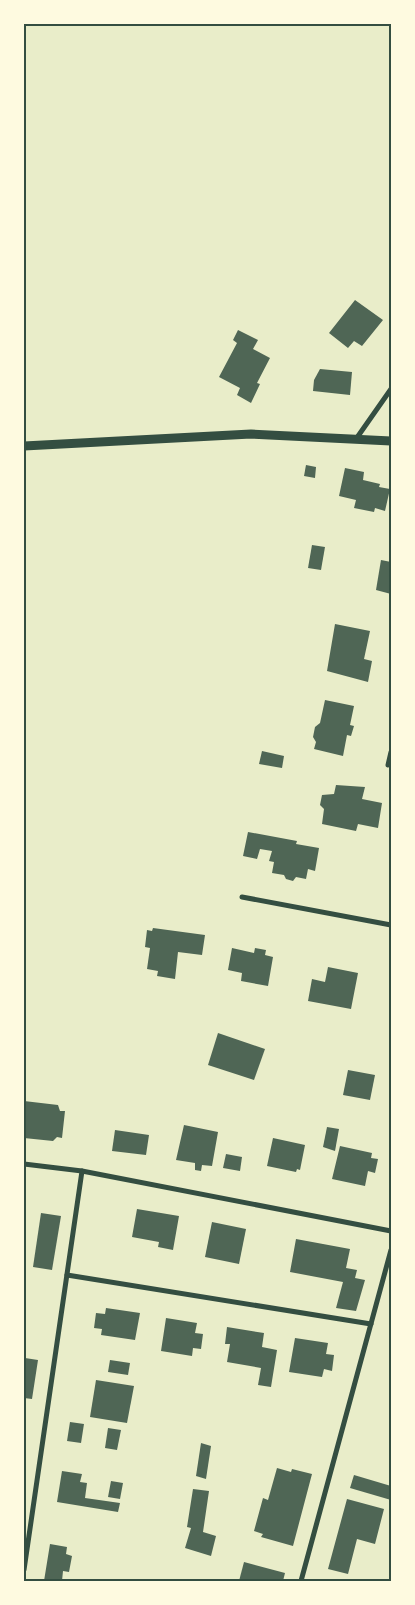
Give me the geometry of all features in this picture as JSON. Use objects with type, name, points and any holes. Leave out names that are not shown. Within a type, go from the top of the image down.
[{"type":"street","points":[[355,439],[391,389]]},
{"type":"street","points":[[24,446],[251,434],[391,441]]},
{"type":"street","points":[[388,765],[391,752]]},
{"type":"street","points":[[242,898],[391,925]]},
{"type":"street","points":[[24,1164],[82,1171],[391,1231]]},
{"type":"street","points":[[24,1570],[82,1171]]},
{"type":"street","points":[[301,1581],[391,1250]]},
{"type":"street","points":[[67,1275],[371,1324]]},
{"type":"building","points":[[355,300],[383,320],[362,346],[354,341],[348,348],[329,333]]},
{"type":"building","points":[[238,330],[258,340],[253,349],[270,358],[257,383],[260,384],[251,403],[237,395],[240,388],[219,377],[237,343],[233,340]]},
{"type":"building","points":[[320,369],[352,372],[350,395],[313,391],[314,380]]},
{"type":"building","points":[[306,465],[316,467],[315,478],[304,476]]},
{"type":"building","points":[[345,468],[364,472],[363,480],[380,484],[379,487],[390,489],[385,511],[375,508],[374,512],[354,508],[356,500],[339,496]]},
{"type":"building","points":[[312,545],[325,547],[321,570],[308,568]]},
{"type":"building","points":[[381,560],[391,562],[391,594],[376,590]]},
{"type":"building","points":[[335,624],[370,631],[364,659],[372,661],[368,682],[327,671]]},
{"type":"building","points":[[325,700],[354,706],[350,725],[354,726],[351,736],[347,735],[343,756],[314,749],[316,742],[313,737],[315,727],[320,723]]},
{"type":"building","points":[[262,751],[284,756],[282,768],[259,764]]},
{"type":"building","points":[[336,785],[365,787],[362,799],[382,803],[378,828],[358,824],[356,831],[322,824],[324,809],[320,805],[322,795],[334,794]]},
{"type":"building","points":[[248,832],[297,841],[296,844],[319,848],[315,871],[308,869],[306,879],[296,877],[293,881],[286,879],[284,875],[272,873],[274,862],[269,861],[272,851],[260,849],[257,859],[243,856]]},
{"type":"building","points":[[153,928],[205,935],[202,955],[178,952],[175,979],[157,976],[158,971],[147,969],[150,948],[145,947],[147,930],[152,931]]},
{"type":"building","points":[[232,948],[254,953],[255,948],[266,950],[265,955],[273,957],[268,986],[241,981],[242,973],[228,970]]},
{"type":"building","points":[[328,967],[358,973],[351,1009],[308,1001],[312,979],[325,982]]},
{"type":"building","points":[[218,1033],[265,1049],[254,1080],[208,1065]]},
{"type":"building","points":[[348,1070],[375,1075],[370,1100],[343,1095]]},
{"type":"building","points":[[24,1101],[58,1105],[60,1111],[65,1111],[62,1138],[57,1137],[53,1141],[24,1138]]},
{"type":"building","points":[[184,1125],[218,1132],[212,1166],[202,1165],[201,1171],[195,1170],[195,1163],[176,1160]]},
{"type":"building","points":[[327,1127],[339,1129],[335,1151],[323,1147]]},
{"type":"building","points":[[115,1130],[149,1135],[146,1155],[112,1151]]},
{"type":"building","points":[[273,1138],[305,1145],[300,1170],[297,1169],[296,1172],[267,1166]]},
{"type":"building","points":[[340,1146],[372,1153],[371,1158],[378,1159],[375,1173],[368,1171],[365,1186],[332,1179]]},
{"type":"building","points":[[226,1154],[242,1157],[240,1171],[223,1168]]},
{"type":"building","points":[[137,1209],[179,1216],[173,1250],[158,1247],[159,1242],[132,1237]]},
{"type":"building","points":[[41,1213],[61,1216],[52,1270],[33,1267]]},
{"type":"building","points":[[212,1222],[246,1229],[239,1264],[205,1257]]},
{"type":"building","points":[[296,1239],[350,1249],[346,1268],[357,1270],[355,1278],[365,1280],[356,1311],[336,1308],[343,1282],[290,1272]]},
{"type":"building","points":[[106,1308],[140,1313],[135,1340],[101,1335],[102,1329],[94,1328],[96,1313],[105,1314]]},
{"type":"building","points":[[166,1318],[197,1323],[195,1333],[203,1334],[201,1349],[193,1348],[192,1356],[161,1351]]},
{"type":"building","points":[[227,1327],[264,1333],[262,1347],[277,1350],[271,1387],[258,1385],[261,1368],[227,1362],[230,1344],[225,1344]]},
{"type":"building","points":[[295,1338],[328,1343],[326,1354],[334,1355],[332,1371],[324,1369],[322,1377],[289,1372]]},
{"type":"building","points":[[24,1351],[26,1351],[25,1358],[38,1360],[32,1399],[24,1398]]},
{"type":"building","points":[[110,1360],[130,1363],[128,1375],[108,1372]]},
{"type":"building","points":[[96,1380],[134,1386],[127,1423],[90,1417]]},
{"type":"building","points":[[70,1422],[84,1424],[81,1443],[67,1441]]},
{"type":"building","points":[[108,1428],[121,1430],[117,1450],[105,1448]]},
{"type":"building","points":[[201,1443],[211,1446],[206,1479],[196,1476]]},
{"type":"building","points":[[277,1468],[291,1472],[292,1469],[312,1474],[293,1546],[261,1537],[263,1534],[254,1531],[263,1498],[268,1500]]},
{"type":"building","points":[[62,1471],[82,1474],[80,1482],[87,1483],[85,1498],[120,1503],[118,1512],[57,1502]]},
{"type":"building","points":[[354,1475],[391,1486],[391,1500],[350,1488]]},
{"type":"building","points":[[111,1481],[123,1483],[120,1499],[108,1497]]},
{"type":"building","points":[[193,1489],[209,1491],[203,1532],[216,1536],[211,1556],[185,1548],[191,1528],[187,1527]]},
{"type":"building","points":[[347,1499],[384,1509],[375,1544],[357,1539],[348,1574],[328,1569]]},
{"type":"building","points":[[50,1544],[67,1547],[66,1554],[72,1556],[69,1572],[63,1571],[62,1581],[44,1581]]},
{"type":"building","points":[[244,1562],[285,1573],[283,1581],[239,1581]]}]
